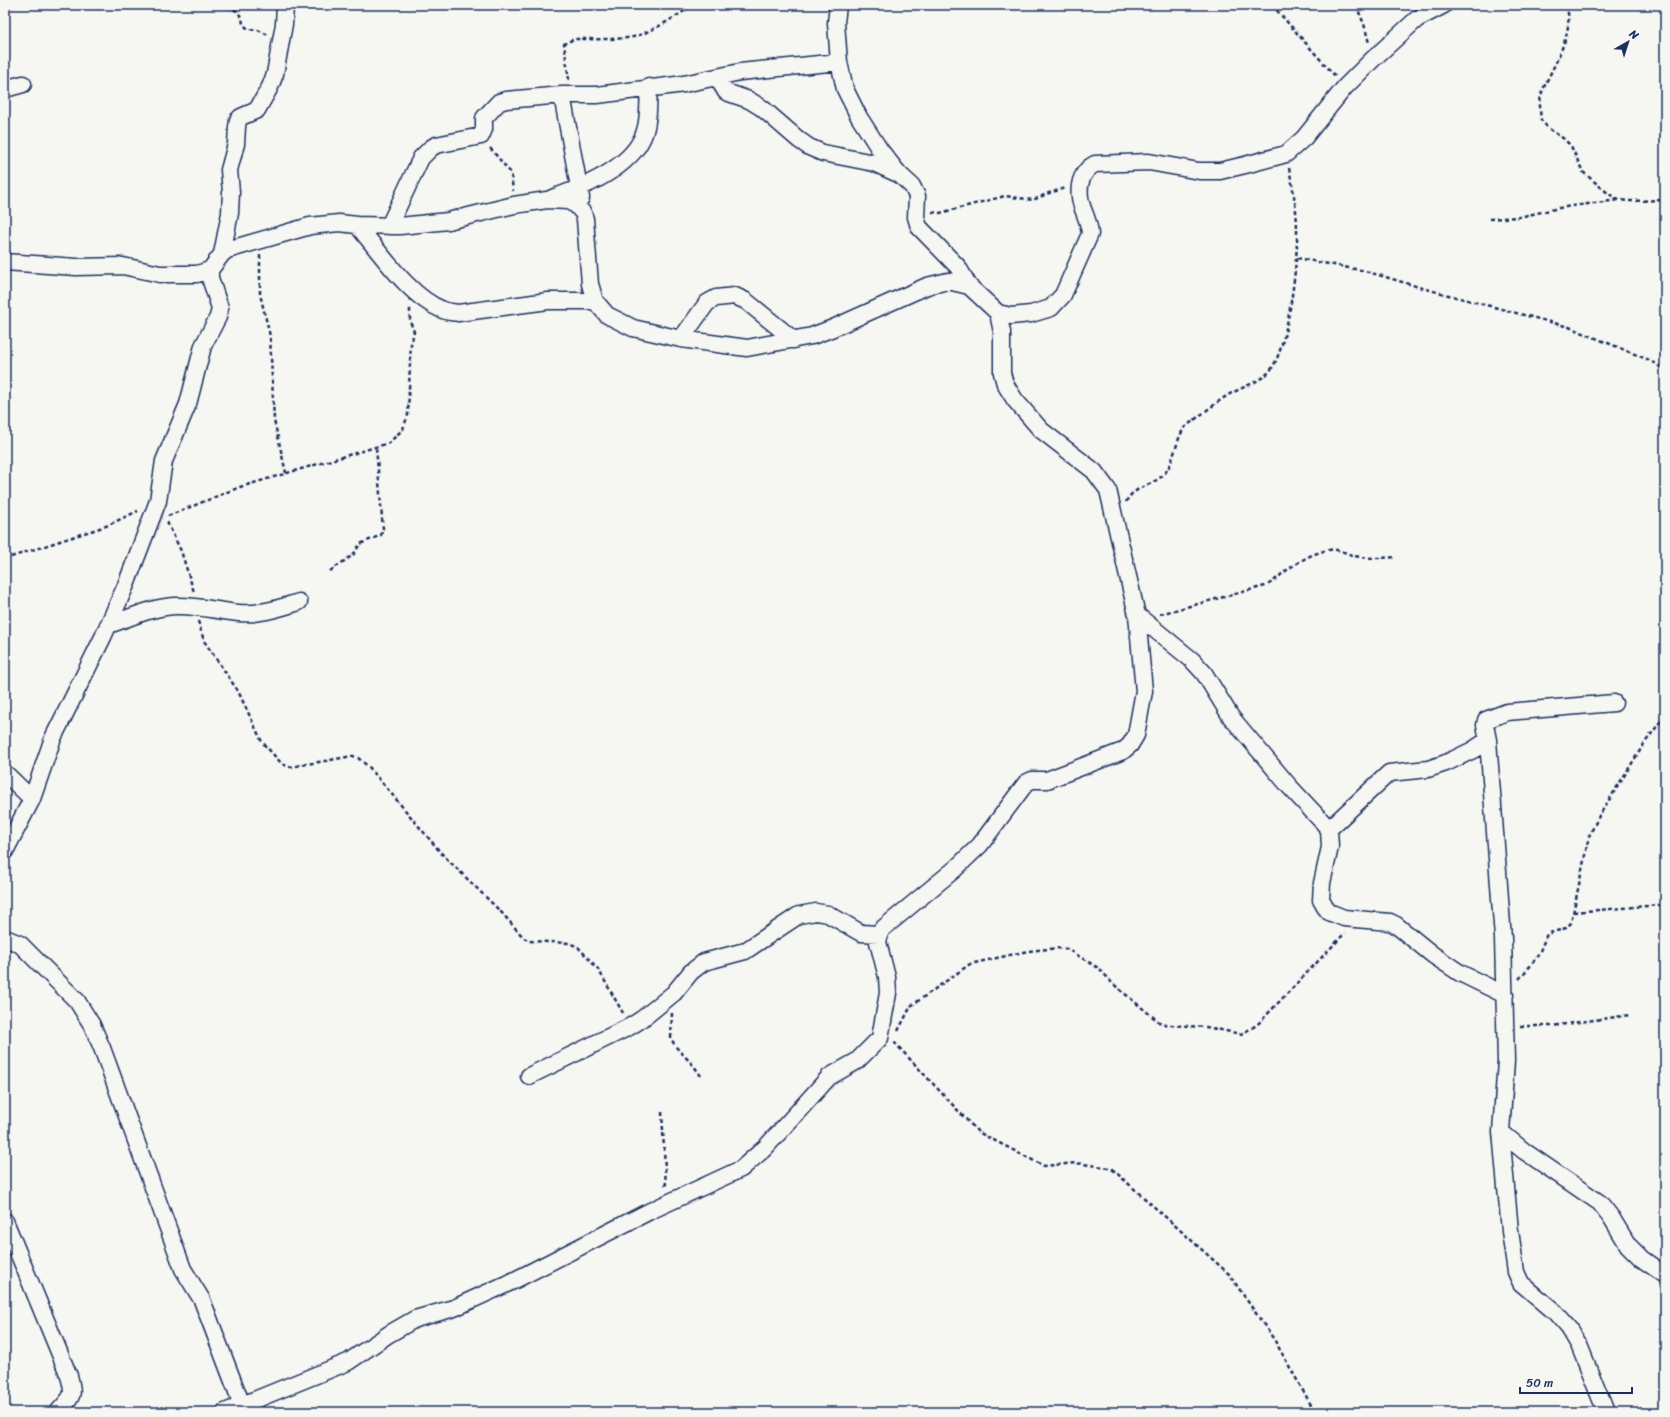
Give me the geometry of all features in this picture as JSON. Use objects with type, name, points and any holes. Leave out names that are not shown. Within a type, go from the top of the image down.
[{"type":"street","points":[[222,254],[230,213],[231,192],[229,170],[236,144],[238,120],[257,110],[270,87],[284,24],[285,5]]},
{"type":"street","points":[[838,5],[836,24],[839,62],[845,89],[859,117],[880,150],[899,174],[912,186],[917,196],[916,217],[919,227],[958,267],[969,286],[998,313],[1011,316],[1031,314],[1051,308],[1063,295],[1090,234],[1090,224],[1080,197],[1081,178],[1085,171],[1095,164],[1149,162],[1199,171],[1220,171],[1245,166],[1286,154],[1304,138],[1344,86],[1417,19],[1444,5]]},
{"type":"street","points":[[389,226],[421,158],[436,145],[481,136],[484,129],[484,118],[499,102],[506,100],[566,95],[598,95],[649,87],[684,84],[740,72],[839,62]]},
{"type":"street","points":[[717,77],[726,92],[749,100],[762,108],[809,147],[824,153],[874,163],[899,174]]},
{"type":"street","points":[[5,89],[23,84]]},
{"type":"street","points":[[5,262],[76,267],[123,266],[160,274],[197,274],[210,270],[222,254],[227,250],[310,226],[339,223],[389,226],[448,221],[514,205],[547,200],[580,189],[613,169],[634,151],[640,142],[646,127],[649,87]]},
{"type":"street","points":[[566,95],[583,213],[587,226],[590,284],[595,301],[607,315],[628,325],[681,339],[747,348],[812,336],[927,286],[948,281],[969,286]]},
{"type":"street","points":[[547,200],[568,201],[576,205],[583,213]]},
{"type":"street","points":[[357,225],[410,288],[432,305],[444,310],[458,313],[548,301],[595,301]]},
{"type":"street","points":[[5,851],[32,799],[53,738],[108,626],[126,585],[158,501],[164,461],[188,404],[204,341],[219,314],[220,308],[210,278],[210,270]]},
{"type":"street","points":[[681,339],[707,303],[716,298],[735,296],[746,301],[794,340]]},
{"type":"street","points":[[225,1412],[348,1362],[415,1319],[454,1308],[513,1281],[668,1203],[741,1169],[765,1148],[829,1077],[857,1061],[876,1044],[880,1038],[888,993],[887,977],[878,942],[879,934],[884,927],[955,869],[980,845],[1026,783],[1032,780],[1047,780],[1123,751],[1130,745],[1136,735],[1144,691],[1139,617],[1108,490],[1094,471],[1042,430],[1015,400],[1005,384],[1002,373],[1002,332],[998,313]]},
{"type":"street","points":[[108,626],[155,608],[175,606],[197,607],[240,613],[267,611],[299,602]]},
{"type":"street","points":[[1139,617],[1192,660],[1204,673],[1231,717],[1289,786],[1329,829],[1330,847],[1322,883],[1321,900],[1325,908],[1329,912],[1344,918],[1390,922],[1396,925],[1433,955],[1460,973],[1505,995]]},
{"type":"street","points":[[1606,1412],[1579,1345],[1569,1328],[1555,1312],[1521,1283],[1516,1272],[1510,1231],[1502,1132],[1506,1061],[1503,938],[1488,740],[1485,725],[1486,720],[1502,714],[1614,703]]},
{"type":"street","points":[[1329,829],[1389,773],[1428,769],[1446,763],[1488,740]]},
{"type":"street","points":[[5,773],[32,799]]},
{"type":"street","points":[[530,1076],[631,1026],[674,993],[691,972],[704,962],[745,950],[799,915],[816,912],[828,914],[861,933],[879,934]]},
{"type":"street","points":[[5,938],[24,948],[77,1001],[92,1025],[102,1048],[183,1269],[202,1300],[242,1405]]},
{"type":"street","points":[[1502,1132],[1524,1151],[1600,1203],[1611,1217],[1628,1246],[1642,1259],[1665,1275]]},
{"type":"street","points":[[5,1221],[69,1376],[73,1391],[70,1399],[60,1409]]},
{"type":"path","points":[[229,5],[233,10],[237,11],[242,18],[243,24],[248,29],[258,30],[280,42]]},
{"type":"path","points":[[566,95],[567,59],[564,44],[574,39],[621,38],[635,36],[652,29],[693,5]]},
{"type":"path","points":[[1272,5],[1344,86]]},
{"type":"path","points":[[1356,5],[1364,24],[1373,59]]},
{"type":"path","points":[[1566,5],[1569,12],[1568,29],[1542,93],[1540,120],[1571,146],[1582,172],[1609,194],[1619,200]]},
{"type":"path","points":[[481,136],[494,155],[511,173],[514,205]]},
{"type":"path","points":[[1117,527],[1127,500],[1132,493],[1158,480],[1166,472],[1179,435],[1184,428],[1228,395],[1268,373],[1275,363],[1282,345],[1297,258],[1295,198],[1286,154]]},
{"type":"path","points":[[916,206],[930,212],[940,213],[1005,196],[1033,200],[1049,193],[1081,184]]},
{"type":"path","points":[[1489,219],[1519,217],[1564,208],[1619,200],[1665,200]]},
{"type":"path","points":[[260,241],[260,294],[270,336],[274,420],[286,473]]},
{"type":"path","points":[[1297,258],[1365,270],[1426,289],[1569,327],[1649,360],[1665,370]]},
{"type":"path","points":[[410,288],[410,321],[414,332],[410,356],[408,415],[403,429],[389,443],[240,487],[165,518],[180,552],[197,607],[204,641],[238,691],[262,742],[282,764],[290,768],[353,756],[358,758],[369,767],[442,854],[502,913],[524,938],[530,941],[569,943],[578,947],[598,969],[631,1026]]},
{"type":"path","points":[[330,571],[353,555],[360,544],[382,535],[383,529],[376,447]]},
{"type":"path","points":[[12,557],[106,526],[158,501]]},
{"type":"path","points":[[1139,617],[1265,586],[1275,582],[1286,571],[1303,560],[1328,550],[1335,549],[1356,556],[1373,558],[1396,557]]},
{"type":"path","points":[[1505,995],[1532,964],[1540,952],[1546,934],[1566,928],[1571,923],[1589,836],[1599,816],[1644,744],[1663,718],[1665,696]]},
{"type":"path","points":[[1574,912],[1659,906],[1665,908]]},
{"type":"path","points":[[893,1041],[911,1006],[970,964],[1028,951],[1059,948],[1067,949],[1100,969],[1112,983],[1159,1022],[1168,1026],[1206,1027],[1241,1034],[1257,1026],[1358,919]]},
{"type":"path","points":[[674,993],[671,1038],[675,1046],[694,1066],[701,1076]]},
{"type":"path","points":[[1504,1026],[1551,1026],[1630,1015]]},
{"type":"path","points":[[882,1029],[978,1132],[1044,1166],[1076,1163],[1104,1166],[1112,1169],[1229,1274],[1275,1341],[1315,1412]]},
{"type":"path","points":[[662,1112],[668,1203]]},
{"type":"path","points":[[60,1409],[123,1412]]}]
